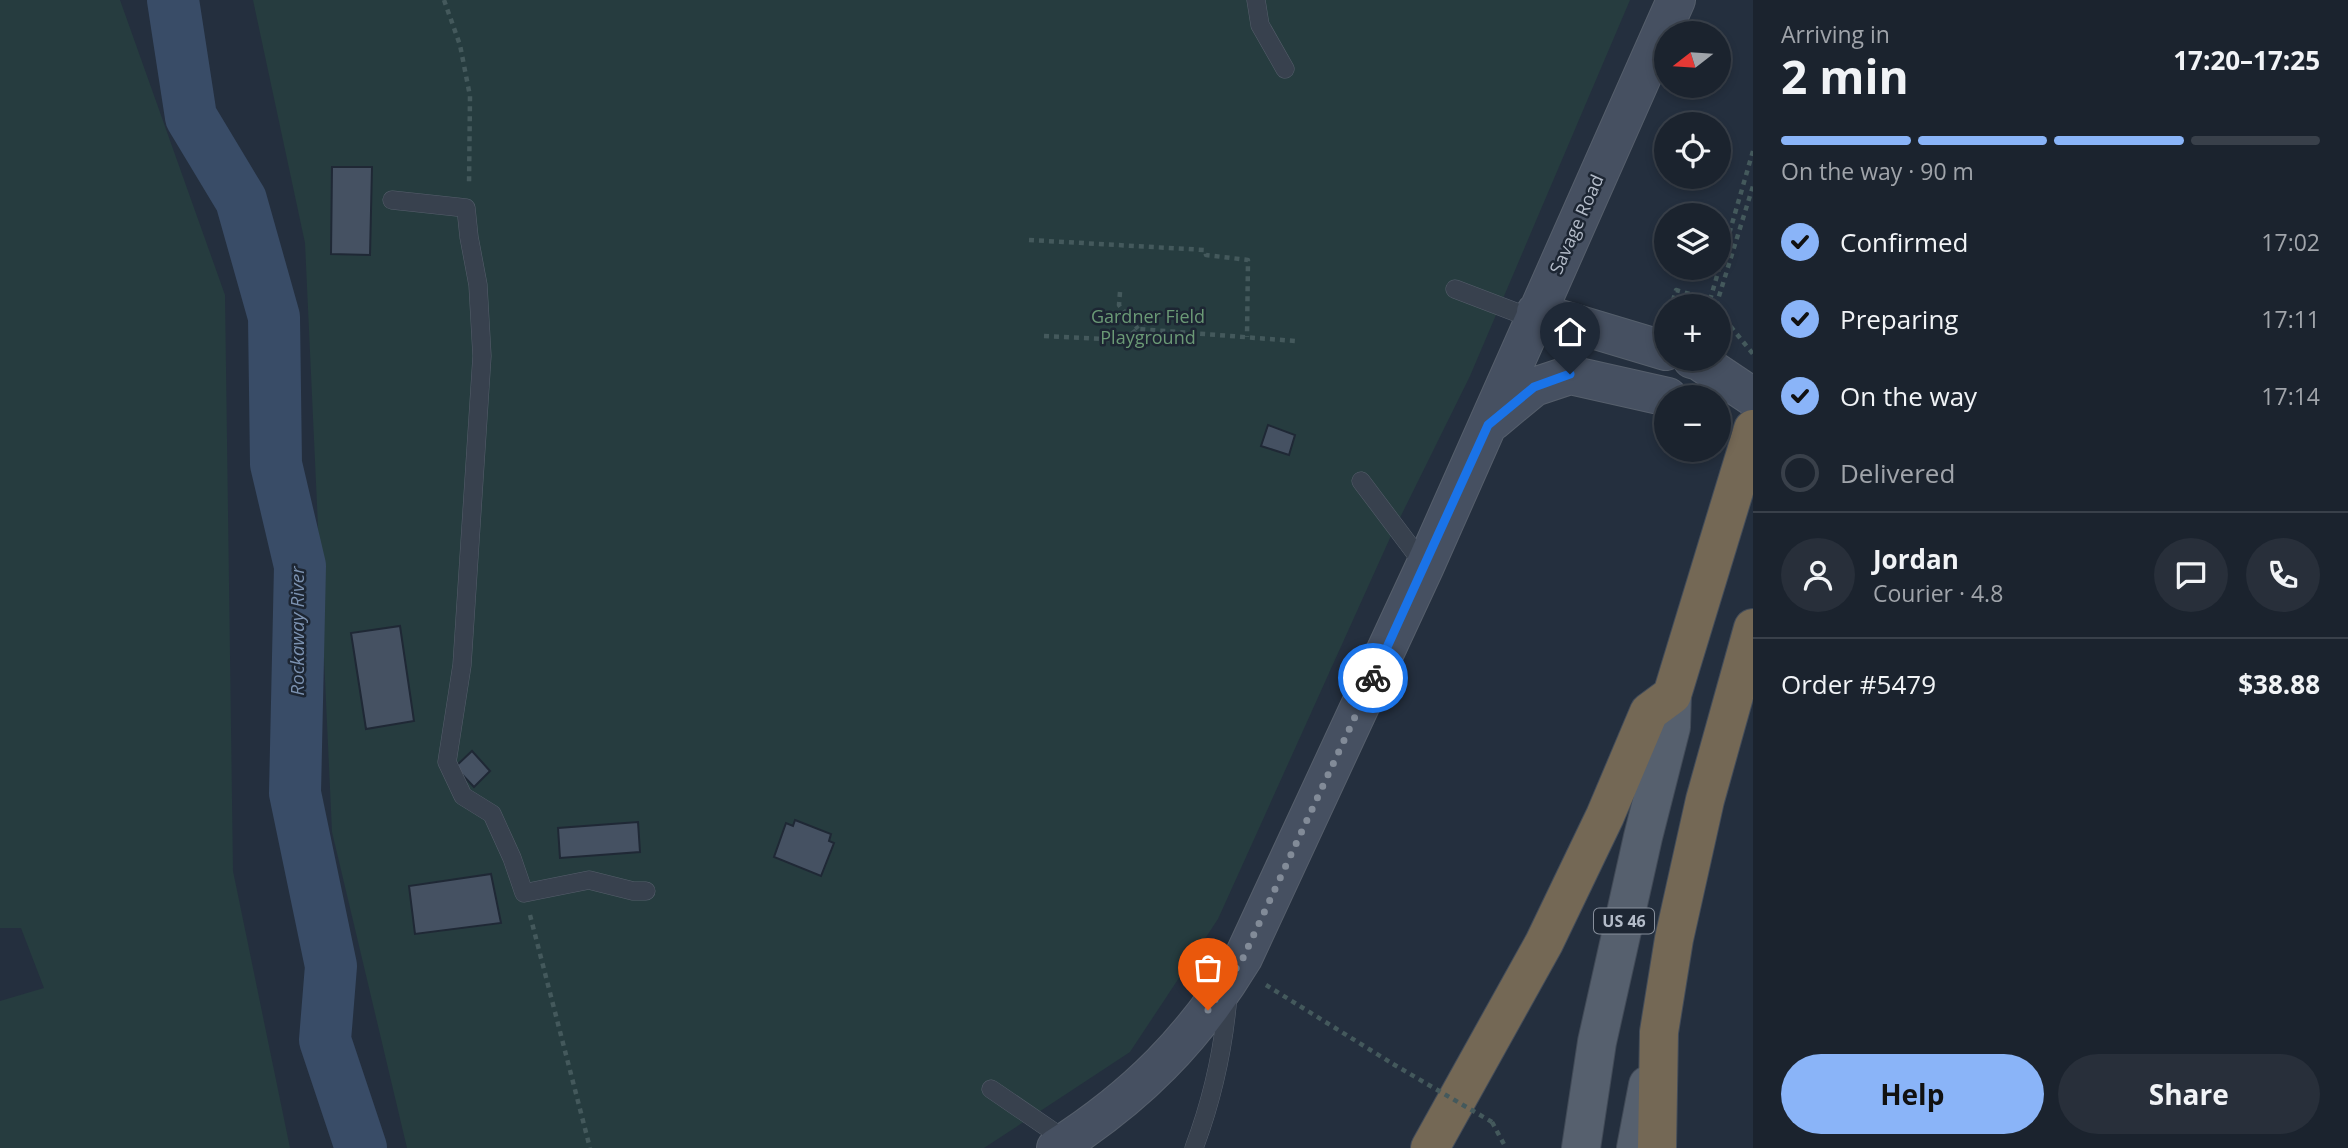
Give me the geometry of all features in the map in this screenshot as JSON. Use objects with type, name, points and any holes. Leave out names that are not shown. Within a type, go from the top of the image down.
[{"type":"highway","name":"US 46","points":[[1672,695],[1753,429]]},
{"type":"highway","name":"US 46","points":[[1659,1032],[1674,939],[1690,865],[1741,703],[1753,628]]},
{"type":"highway","points":[[1430,1148],[1544,943],[1605,816],[1649,712],[1672,695]]},
{"type":"highway","points":[[1657,1148],[1659,1032]]},
{"type":"main road","name":"US 46","points":[[1581,1148],[1597,1042],[1643,837],[1671,727],[1672,695]]},
{"type":"main road","name":"US 46","points":[[1636,1148],[1659,1032]]},
{"type":"street","name":"Savage Road","points":[[1061,1144],[1099,1120],[1141,1086],[1244,981],[1243,958],[1425,566],[1676,0]]},
{"type":"street","points":[[1536,313],[1654,347]]},
{"type":"street","points":[[1536,313],[1549,344],[1570,374]]},
{"type":"street","points":[[1714,371],[1753,397]]},
{"type":"street","points":[[1488,425],[1534,387],[1570,374],[1654,394]]},
{"type":"street","points":[[1731,403],[1753,403]]},
{"type":"lane","points":[[1256,0],[1260,25],[1285,69]]},
{"type":"lane","points":[[392,200],[466,208],[478,285],[482,356],[462,665],[447,762],[463,796],[492,814],[513,858],[524,893],[589,880],[633,891],[646,891]]},
{"type":"lane","points":[[1455,289],[1518,313],[1536,313]]},
{"type":"lane","points":[[1362,481],[1425,566]]},
{"type":"lane","name":"Savage Road","points":[[1194,1148],[1204,1122],[1226,1027],[1244,981]]},
{"type":"lane","points":[[990,1088],[1061,1144]]},
{"type":"path","points":[[444,0],[460,45],[470,96],[466,208]]},
{"type":"path","points":[[1712,294],[1753,151]]},
{"type":"path","points":[[1721,294],[1753,186]]},
{"type":"path","points":[[1030,240],[1205,250],[1206,255],[1248,260],[1247,337]]},
{"type":"path","points":[[1675,294],[1676,290],[1690,294]]},
{"type":"path","points":[[1120,292],[1119,304],[1138,330]]},
{"type":"path","points":[[1731,326],[1753,354]]},
{"type":"path","points":[[1044,336],[1123,340],[1138,330],[1296,341]]},
{"type":"path","points":[[524,893],[590,1148]]},
{"type":"path","points":[[1244,981],[1492,1122],[1506,1148]]},
{"type":"green space","points":[[0,0],[120,0],[225,295],[233,871],[290,1148],[0,1148],[0,1001],[44,988],[21,928],[0,928]]},
{"type":"green space","name":"Gardner Field Playground","points":[[253,0],[1630,0],[1470,376],[1390,538],[1218,919],[1130,1052],[984,1148],[407,1148],[332,832],[305,243]]},
{"type":"building","points":[[332,167],[372,167],[370,255],[331,254]]},
{"type":"building","points":[[1268,425],[1295,435],[1289,455],[1261,446]]},
{"type":"building","points":[[400,626],[414,721],[366,729],[351,633]]},
{"type":"building","points":[[472,751],[490,771],[474,787],[455,767]]},
{"type":"building","points":[[795,820],[831,834],[829,841],[834,843],[821,876],[774,857],[786,823],[793,826]]},
{"type":"building","points":[[638,822],[640,852],[560,858],[558,828]]},
{"type":"building","points":[[491,874],[501,923],[415,934],[409,886]]},
{"type":"waterway","name":"Rockaway River","points":[[173,0],[191,117],[241,200],[274,317],[276,464],[300,566],[295,793],[331,966],[325,1040],[361,1148]]},
{"type":"way so far","points":[[1208,1010],[1243,958],[1373,678]]},
{"type":"route","points":[[1373,678],[1488,425],[1534,387],[1570,374]]}]
